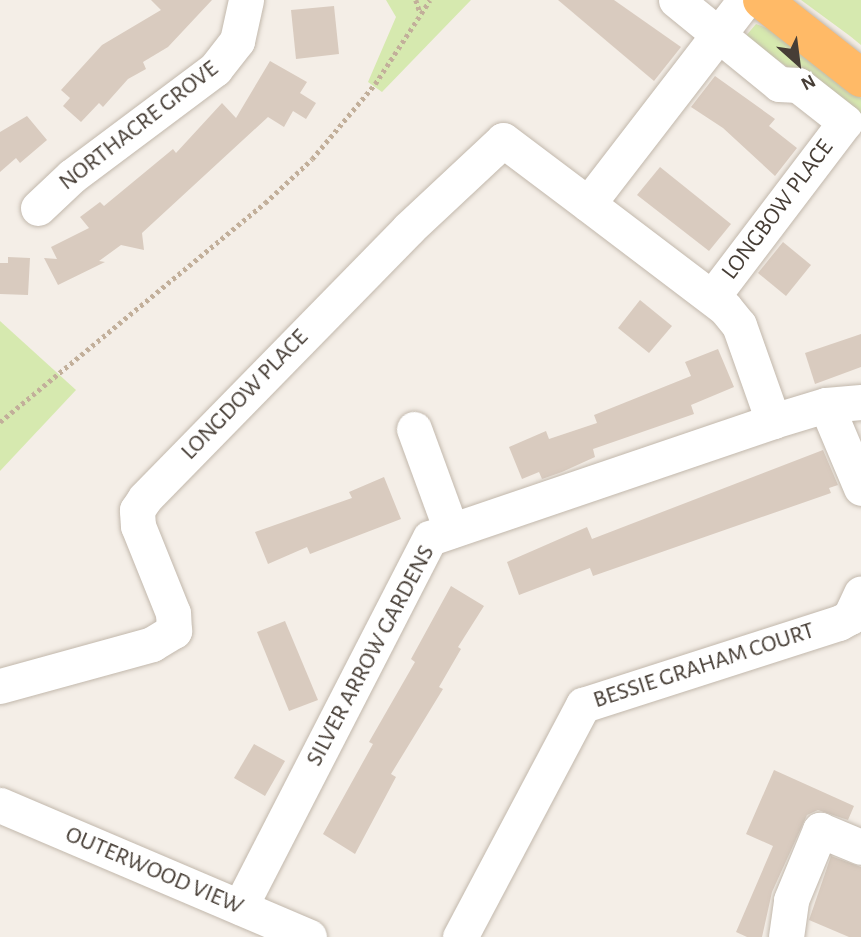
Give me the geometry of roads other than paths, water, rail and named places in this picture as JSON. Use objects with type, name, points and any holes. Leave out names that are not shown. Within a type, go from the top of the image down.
[{"type":"highway","points":[[762,0],[861,78]]},
{"type":"street","name":"NORTHACRE GROVE","points":[[38,208],[79,170],[215,69],[237,41],[246,0]]},
{"type":"street","points":[[676,0],[779,84],[798,85],[849,132]]},
{"type":"street","points":[[745,0],[720,37],[588,204],[712,297],[739,325],[774,421]]},
{"type":"street","name":"LONGBOW PLACE","points":[[712,297],[849,132]]},
{"type":"street","name":"LONGDOW PLACE","points":[[0,686],[152,643],[174,631],[173,613],[138,526],[137,510],[145,498],[408,229],[503,140],[588,204]]},
{"type":"street","name":"SILVER ARROW GARDENS","points":[[240,907],[430,538],[774,421],[826,405],[861,402]]},
{"type":"street","points":[[826,405],[861,488]]},
{"type":"street","points":[[414,429],[451,530]]},
{"type":"street","name":"BESSIE GRAHAM COURT","points":[[460,937],[583,705],[839,623],[850,617],[861,593]]},
{"type":"street","name":"OUTERWOOD VIEW","points":[[0,806],[309,937]]},
{"type":"street","points":[[789,936],[791,900],[820,830],[861,847]]}]
